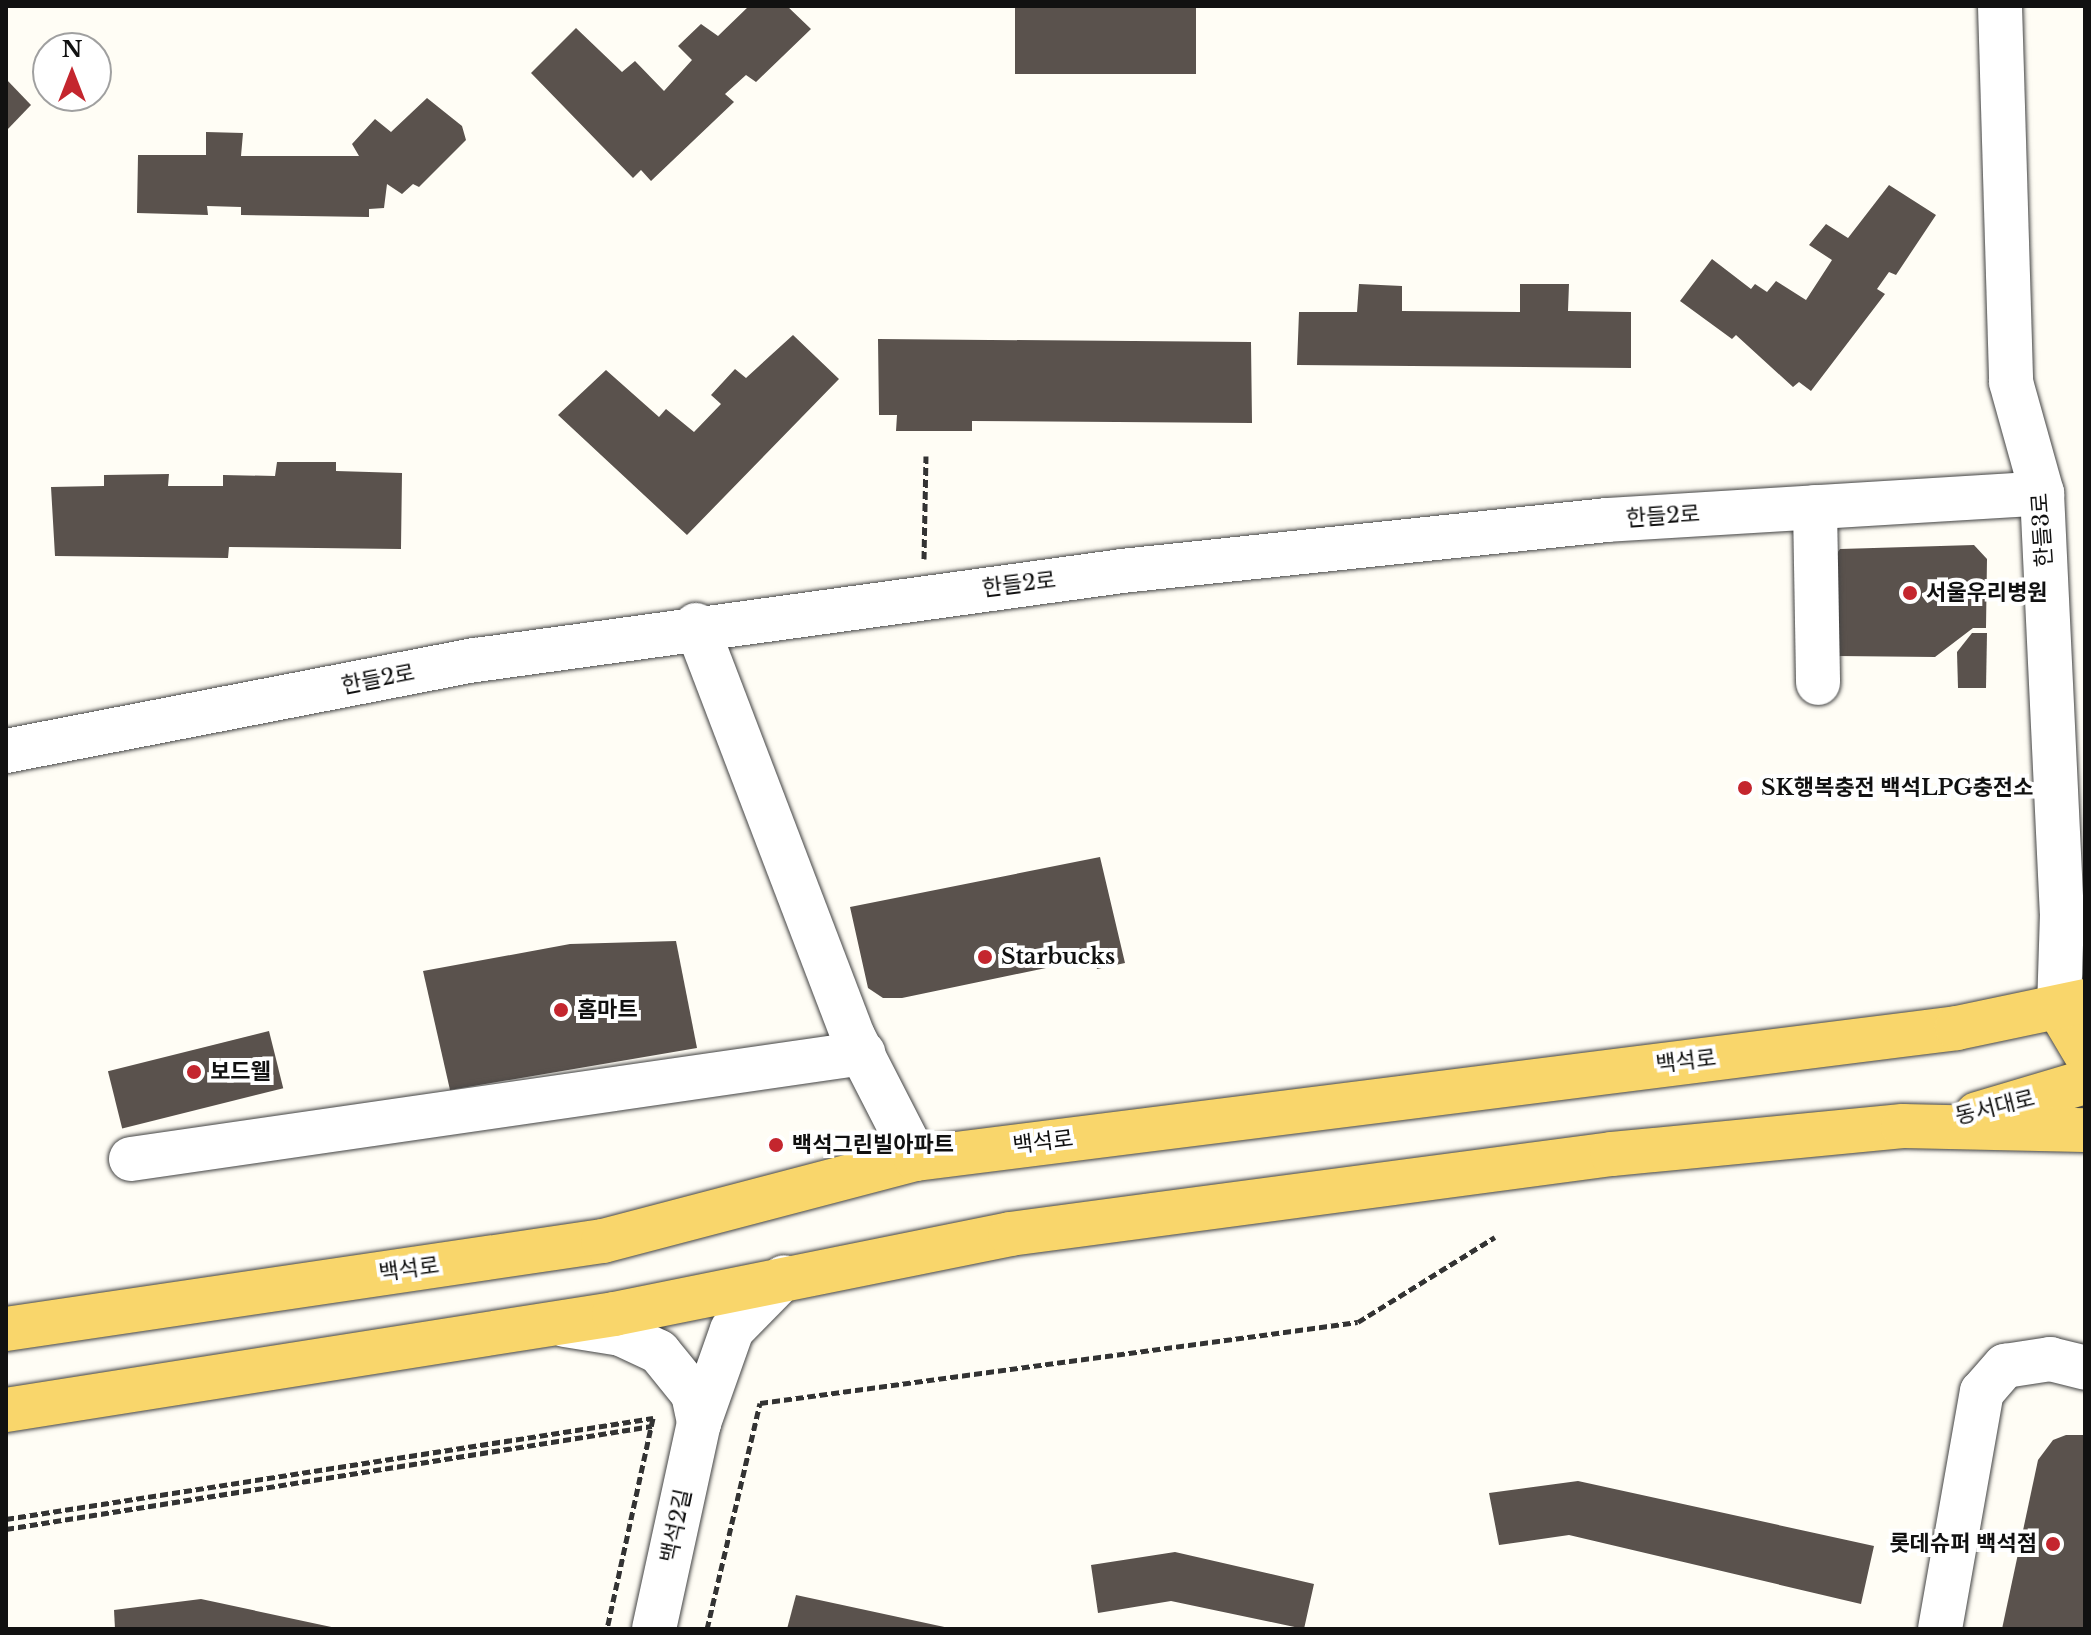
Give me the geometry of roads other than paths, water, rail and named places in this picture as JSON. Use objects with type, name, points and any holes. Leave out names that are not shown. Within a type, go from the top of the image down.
[{"type":"main road","points":[[2076,1012],[2085,1053]]},
{"type":"main road","name":"백석로","points":[[6,1329],[603,1241],[916,1159],[2076,1012]]},
{"type":"main road","name":"동서대로","points":[[1903,1126],[1988,1112],[2085,1082]]},
{"type":"main road","points":[[6,1410],[555,1323],[1010,1234],[1612,1154],[1903,1126],[2085,1130]]},
{"type":"street","name":"한들3로","points":[[2000,6],[2011,382],[2042,493],[2062,913],[2076,1012]]},
{"type":"street","name":"한들2로","points":[[6,751],[476,660],[696,625],[1606,520],[2042,493]]},
{"type":"street","points":[[1815,507],[1818,683]]},
{"type":"street","points":[[696,625],[863,1053],[916,1159]]},
{"type":"street","points":[[131,1159],[863,1053]]},
{"type":"street","name":"백석2길","points":[[654,1629],[699,1423],[732,1330],[784,1277]]},
{"type":"street","points":[[555,1323],[621,1334],[659,1352],[693,1394],[699,1423]]},
{"type":"street","points":[[1940,1629],[1982,1392],[2005,1366],[2050,1359],[2085,1368]]},
{"type":"place","name":"서울우리병원","points":[[1910,593]]},
{"type":"place","name":"SK행복충전 백석LPG충전소","points":[[1745,788]]},
{"type":"place","name":"Starbucks","points":[[985,957]]},
{"type":"place","name":"홈마트","points":[[561,1010]]},
{"type":"place","name":"보드웰","points":[[194,1072]]},
{"type":"place","name":"백석그린빌아파트","points":[[776,1145]]},
{"type":"place","name":"롯데슈퍼 백석점","points":[[2053,1544]]}]
